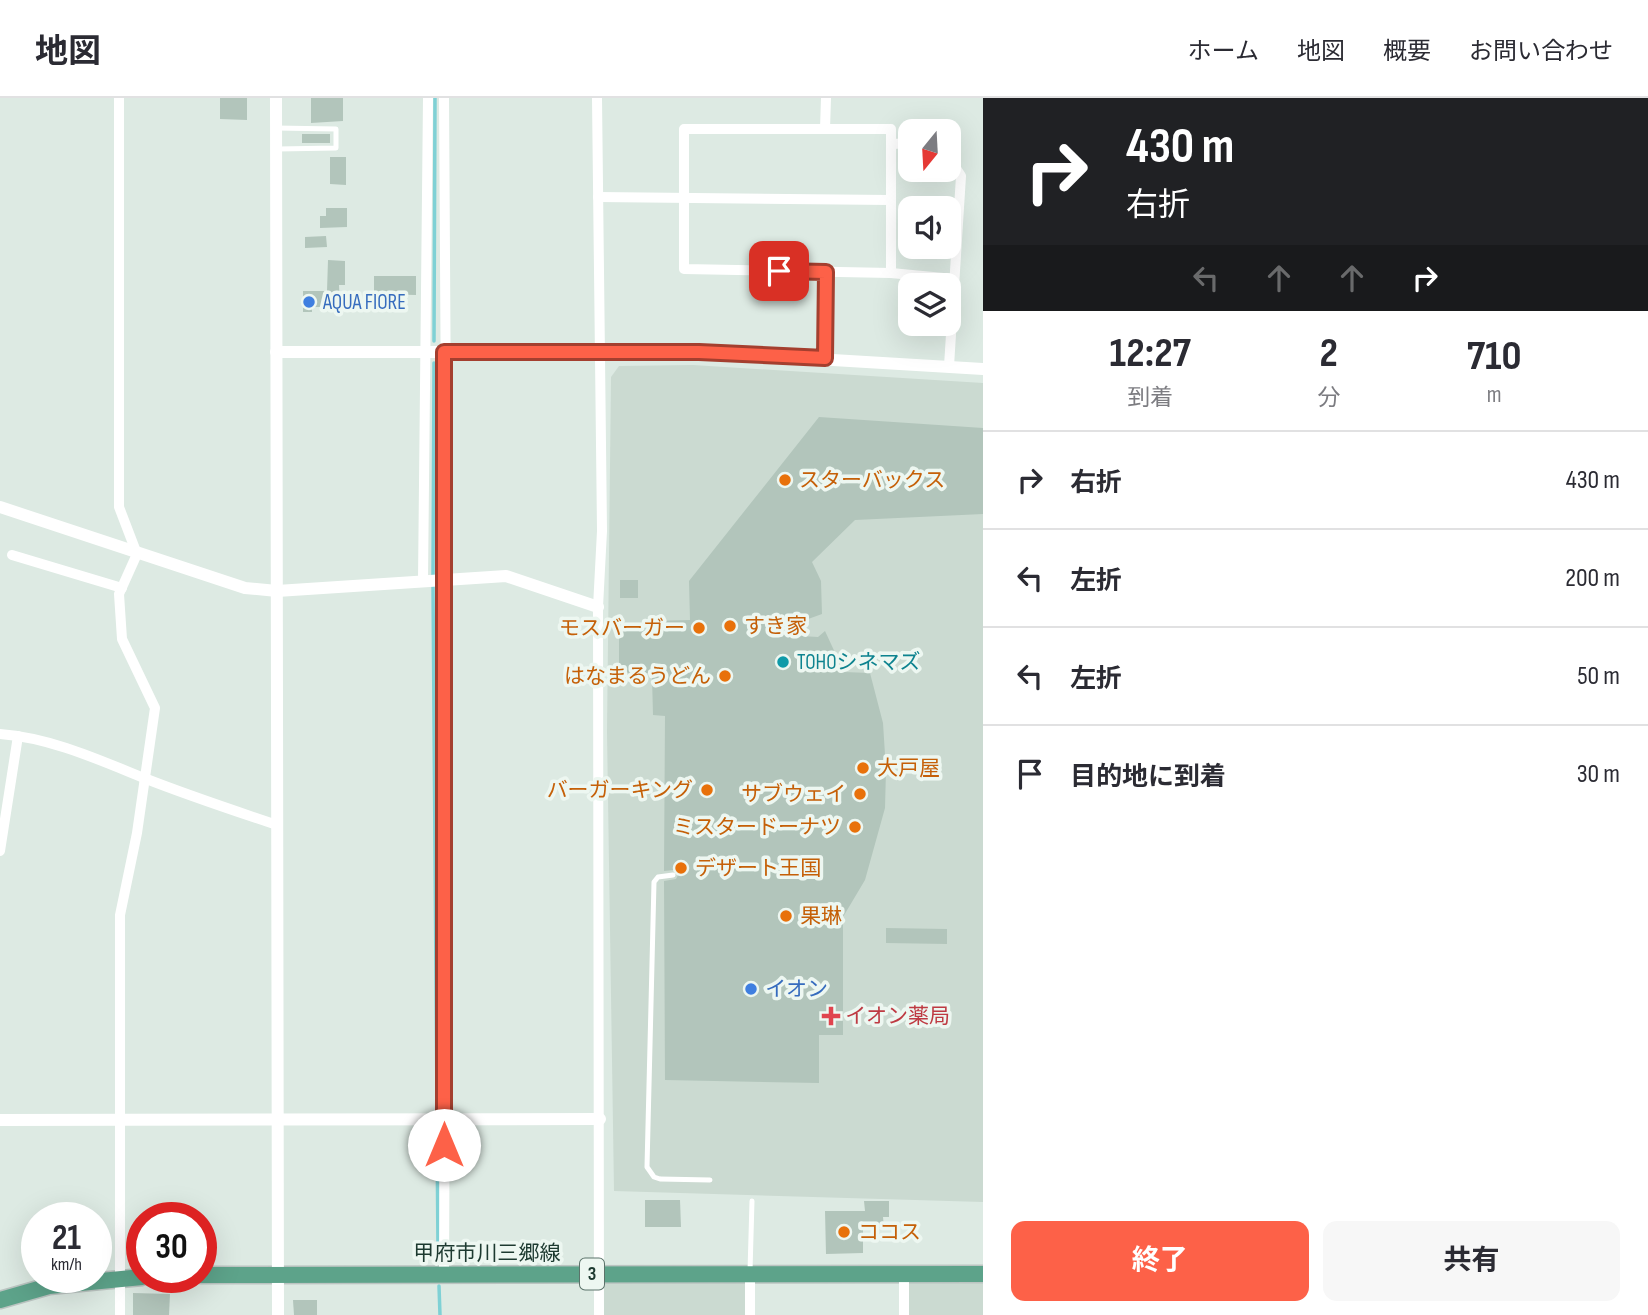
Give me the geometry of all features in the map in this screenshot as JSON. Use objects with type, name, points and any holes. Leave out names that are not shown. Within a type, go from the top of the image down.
[{"type":"main road","name":"甲府市川三郷線","points":[[217,1275],[983,1274]]},
{"type":"main road","points":[[0,1300],[49,1286],[126,1277]]},
{"type":"street","points":[[119,98],[119,507],[138,554],[119,594],[122,639],[155,708],[120,915],[120,1315]]},
{"type":"street","points":[[276,98],[278,1315]]},
{"type":"street","points":[[423,580],[428,98]]},
{"type":"street","points":[[444,98],[447,578],[444,1275]]},
{"type":"street","points":[[597,98],[601,531],[598,607],[599,1315]]},
{"type":"street","points":[[825,98],[825,129]]},
{"type":"street","points":[[891,273],[891,129],[684,129],[684,269],[898,274]]},
{"type":"street","points":[[893,144],[898,144]]},
{"type":"street","points":[[954,273],[961,182]]},
{"type":"street","points":[[598,197],[891,200]]},
{"type":"street","points":[[825,358],[826,272]]},
{"type":"street","points":[[949,366],[951,336]]},
{"type":"street","points":[[276,352],[599,351],[825,358],[983,369]]},
{"type":"street","points":[[0,507],[223,583],[277,591],[506,576],[598,607]]},
{"type":"street","points":[[12,555],[122,588]]},
{"type":"street","points":[[0,734],[18,736],[93,757],[145,779],[277,825]]},
{"type":"street","points":[[0,851],[18,736]]},
{"type":"street","points":[[0,1120],[600,1119]]},
{"type":"street","points":[[750,1274],[750,1315]]},
{"type":"street","points":[[904,1274],[904,1315]]},
{"type":"lane","points":[[276,128],[336,129],[336,148],[276,149]]},
{"type":"lane","points":[[673,875],[658,877],[654,882],[647,1167],[654,1177],[660,1179],[710,1180]]},
{"type":"lane","points":[[750,1274],[752,1201]]},
{"type":"shaded area","points":[[693,365],[983,383],[983,1202],[614,1191],[607,732],[611,377],[619,366]]},
{"type":"shaded area","points":[[599,1274],[750,1274],[750,1315],[599,1315]]},
{"type":"shaded area","points":[[904,1274],[983,1274],[983,1315],[904,1315]]},
{"type":"building","points":[[220,98],[247,98],[247,120],[220,119]]},
{"type":"building","points":[[311,98],[343,98],[343,121],[311,123]]},
{"type":"building","points":[[302,134],[330,134],[330,143],[302,143]]},
{"type":"building","points":[[330,157],[346,157],[346,185],[330,184]]},
{"type":"building","points":[[326,208],[347,208],[347,227],[320,228],[320,216],[326,216]]},
{"type":"building","points":[[326,236],[327,247],[305,248],[305,237]]},
{"type":"building","points":[[328,260],[345,261],[345,285],[339,285],[340,307],[312,307],[312,312],[303,312],[303,291],[327,291]]},
{"type":"building","points":[[374,276],[416,276],[416,295],[374,294]]},
{"type":"building","points":[[819,417],[983,428],[983,514],[855,520],[812,562],[821,581],[822,614],[767,634],[818,637],[825,631],[844,672],[870,673],[883,723],[885,808],[865,880],[843,917],[843,1035],[819,1035],[819,1083],[665,1080],[664,881],[676,879],[678,875],[674,870],[664,871],[665,716],[653,715],[652,677],[649,677],[649,673],[619,673],[619,630],[649,630],[649,621],[690,620],[689,581]]},
{"type":"building","points":[[620,580],[638,580],[638,598],[620,598]]},
{"type":"building","points":[[886,928],[947,929],[947,944],[886,943]]},
{"type":"building","points":[[645,1200],[680,1200],[681,1227],[645,1227]]},
{"type":"building","name":"ココス","points":[[864,1201],[889,1201],[889,1217],[883,1217],[884,1228],[863,1228],[863,1253],[826,1254],[825,1211],[865,1211]]},
{"type":"building","points":[[133,1293],[170,1294],[169,1315],[133,1315]]},
{"type":"building","points":[[293,1300],[317,1300],[317,1315],[294,1315]]},
{"type":"waterway","points":[[434,341],[435,98]]},
{"type":"waterway","points":[[433,577],[434,363]]},
{"type":"waterway","points":[[433,585],[437,1108]]},
{"type":"waterway","points":[[437,1130],[438,1250]]},
{"type":"waterway","points":[[439,1286],[440,1315]]},
{"type":"place","name":"AQUA FIORE","points":[[309,302]]},
{"type":"place","name":"スターバックス","points":[[785,480]]},
{"type":"place","name":"すき家","points":[[730,626]]},
{"type":"place","name":"モスバーガー","points":[[699,628]]},
{"type":"place","name":"TOHOシネマズ","points":[[783,662]]},
{"type":"place","name":"はなまるうどん","points":[[725,676]]},
{"type":"place","name":"大戸屋","points":[[863,768]]},
{"type":"place","name":"バーガーキング","points":[[707,790]]},
{"type":"place","name":"サブウェイ","points":[[860,794]]},
{"type":"place","name":"ミスタードーナツ","points":[[855,827]]},
{"type":"place","name":"デザート王国","points":[[681,868]]},
{"type":"place","name":"果琳","points":[[786,916]]},
{"type":"place","name":"イオン","points":[[751,989]]},
{"type":"place","name":"イオン薬局","points":[[831,1016]]},
{"type":"place","name":"ココス","points":[[844,1232]]},
{"type":"route","points":[[444,1145],[447,605],[444,352],[699,352],[825,358],[826,272],[779,271]]}]
